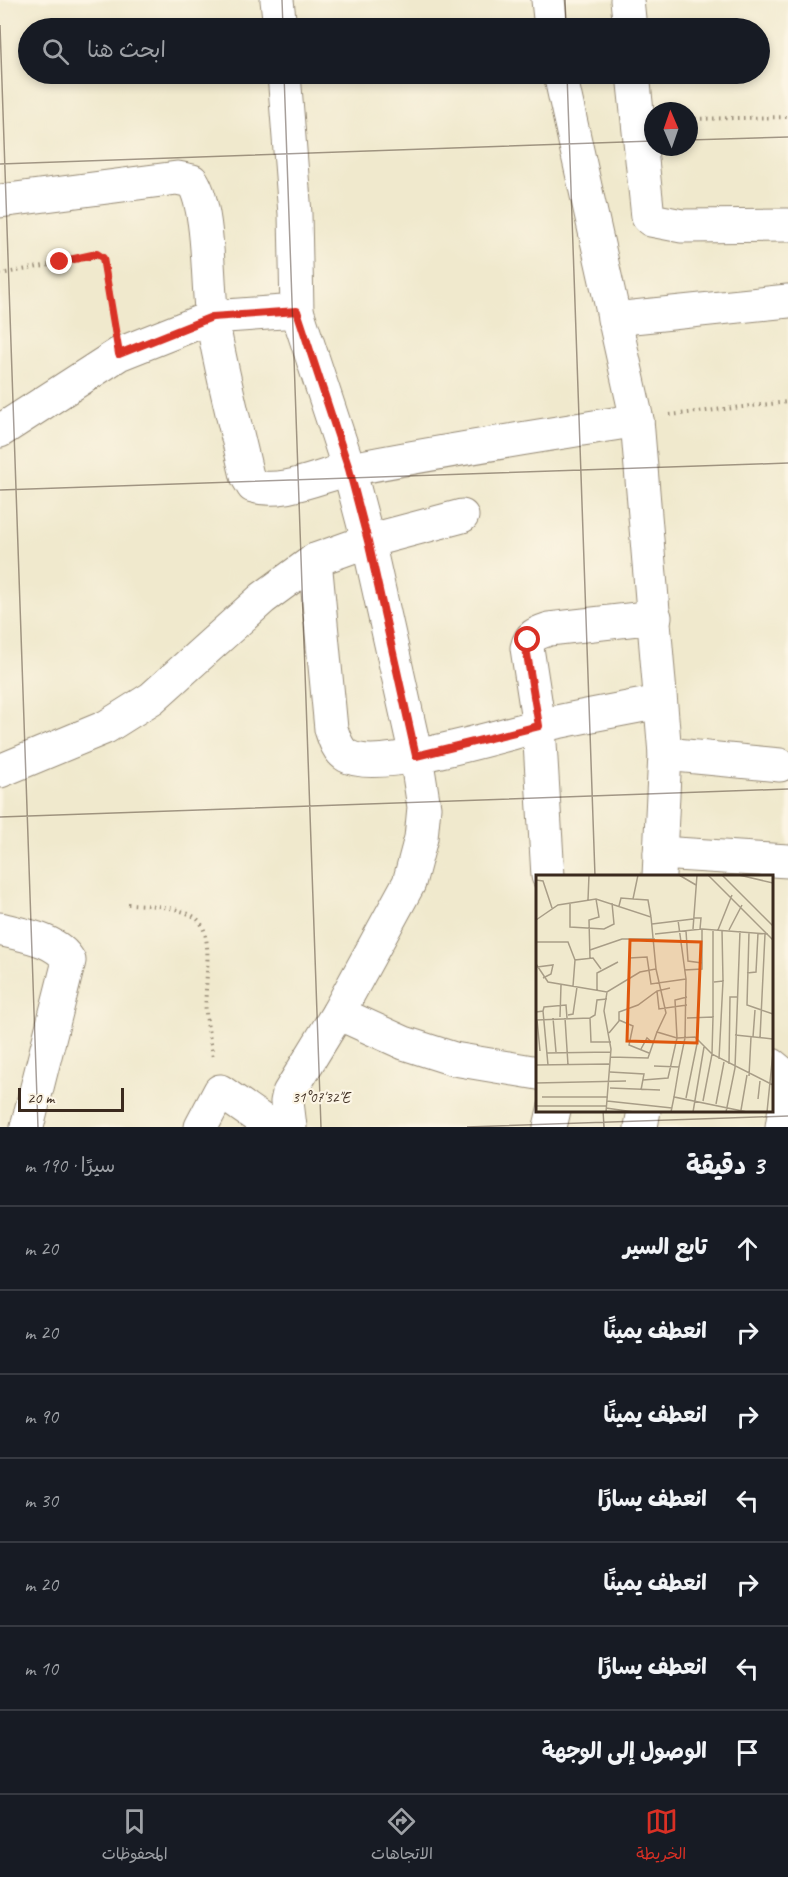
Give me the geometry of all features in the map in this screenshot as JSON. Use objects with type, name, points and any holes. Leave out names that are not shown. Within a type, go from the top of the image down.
[{"type":"street","points":[[277,0],[279,18]]},
{"type":"street","points":[[548,0],[550,18]]},
{"type":"street","points":[[627,0],[629,18]]},
{"type":"street","points":[[285,84],[295,214],[297,311],[349,469],[368,541],[416,756],[424,807],[421,838],[409,883],[338,1013],[289,1093],[287,1102],[290,1127]]},
{"type":"street","points":[[562,84],[637,420],[665,754],[659,865],[788,861]]},
{"type":"street","points":[[634,84],[646,205],[651,220],[682,226],[788,225]]},
{"type":"street","points":[[0,201],[177,178],[192,181],[199,191],[212,317],[247,476],[253,486],[264,489],[278,488],[349,469],[637,420]]},
{"type":"street","points":[[614,319],[788,301]]},
{"type":"street","points":[[0,431],[119,354],[212,317],[297,311]]},
{"type":"street","points":[[0,771],[106,727],[152,699],[263,598],[315,560],[368,541],[462,516]]},
{"type":"street","points":[[315,560],[331,729],[337,744],[346,756],[362,760],[416,756],[539,726],[659,702]]},
{"type":"street","points":[[548,875],[539,726],[526,648],[533,635],[549,629],[655,617]]},
{"type":"street","points":[[665,754],[780,765]]},
{"type":"street","points":[[0,929],[40,940],[65,954],[69,961],[27,1127]]},
{"type":"street","points":[[338,1013],[404,1043],[454,1059],[536,1073]]},
{"type":"street","points":[[773,1067],[788,1078]]},
{"type":"street","points":[[201,1127],[220,1091],[272,1127]]},
{"type":"street","points":[[782,1127],[788,1091]]},
{"type":"street","points":[[550,1127],[554,1112]]},
{"type":"street","points":[[641,1127],[644,1112]]},
{"type":"path","points":[[698,119],[788,117]]},
{"type":"path","points":[[0,273],[100,255],[106,270],[119,354]]},
{"type":"path","points":[[637,420],[788,402]]},
{"type":"path","points":[[128,904],[185,912],[198,920],[205,933],[205,1011],[220,1091]]},
{"type":"route","points":[[60,262],[97,254],[103,258],[119,354],[212,317],[297,311],[349,469],[368,541],[416,756],[539,726],[526,648],[528,640]]}]
